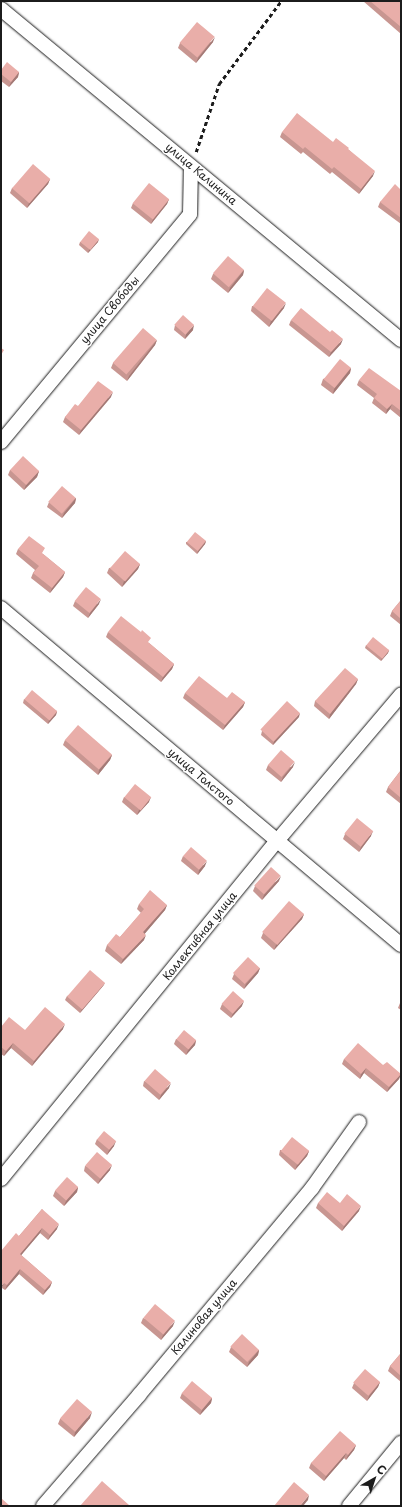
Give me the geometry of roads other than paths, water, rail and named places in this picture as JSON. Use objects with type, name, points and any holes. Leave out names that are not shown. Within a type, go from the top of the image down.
[{"type":"street","name":"улица Калинина","points":[[1,9],[401,340]]},
{"type":"street","name":"улица Свободы","points":[[1,442],[190,214],[191,167]]},
{"type":"street","name":"улица Толстого","points":[[1,608],[401,945]]},
{"type":"street","name":"Коллективная улица","points":[[1,1178],[277,841],[401,695]]},
{"type":"street","name":"Калиновая улица","points":[[43,1506],[139,1395],[312,1188],[359,1122]]},
{"type":"street","points":[[349,1506],[401,1443]]}]
